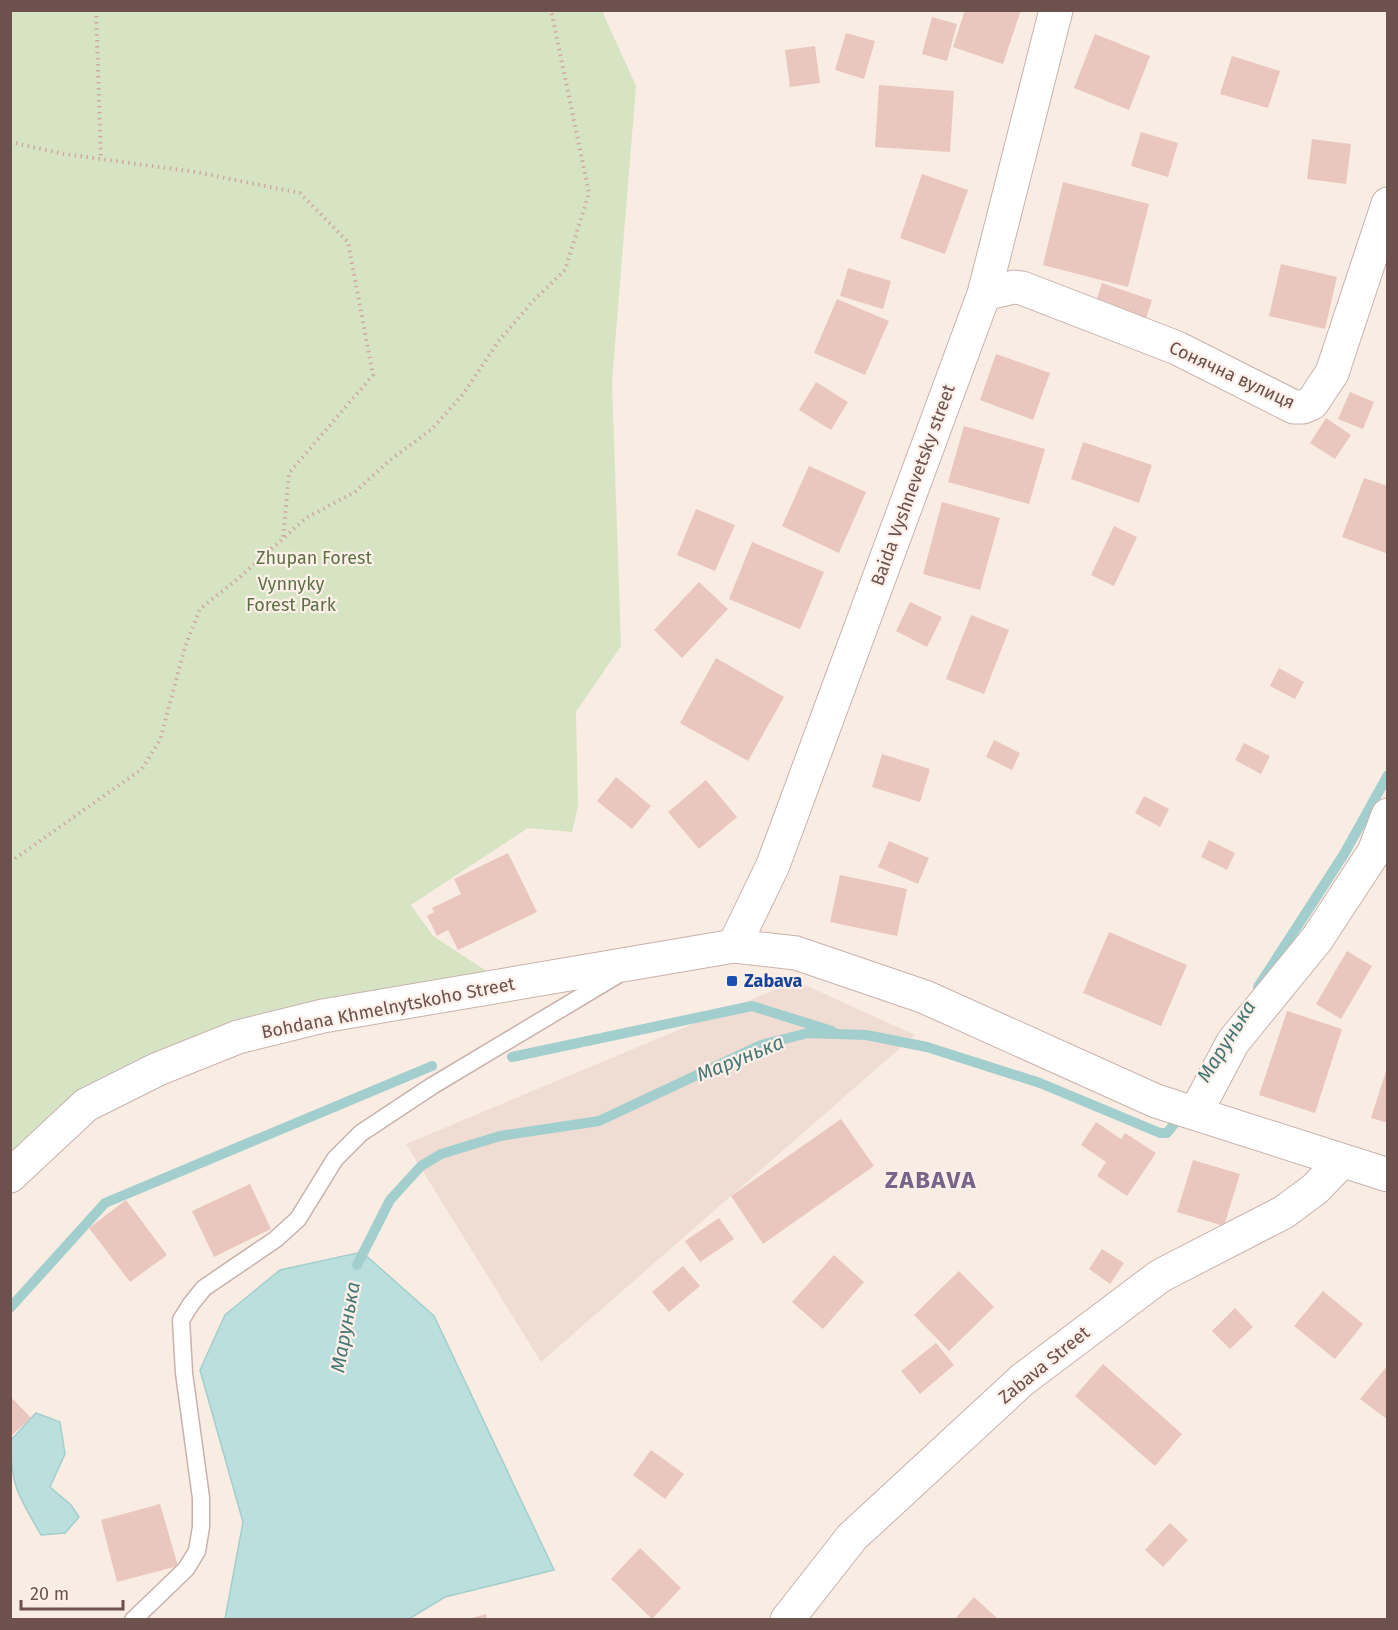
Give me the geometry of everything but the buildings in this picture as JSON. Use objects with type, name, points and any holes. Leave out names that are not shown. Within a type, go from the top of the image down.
[{"type":"street","name":"Baida Vyshnevetsky street","points":[[734,946],[773,865],[984,294],[1056,10]]},
{"type":"street","name":"Сонячна вулиця","points":[[984,294],[1014,287],[1022,288],[1177,348],[1294,407],[1303,407],[1312,403],[1332,373],[1388,204]]},
{"type":"street","points":[[1192,1111],[1233,1042],[1317,939],[1374,852],[1388,815]]},
{"type":"street","name":"Bohdana Khmelnytskoho Street","points":[[10,1176],[86,1106],[158,1069],[238,1037],[323,1016],[734,946]]},
{"type":"street","points":[[734,946],[796,953],[925,997],[1156,1101],[1341,1162],[1388,1175]]},
{"type":"street","name":"Zabava Street","points":[[788,1620],[852,1537],[1022,1380],[1160,1276],[1284,1212],[1315,1189],[1341,1162]]},
{"type":"lane","points":[[133,1620],[186,1569],[197,1551],[201,1527],[201,1498],[184,1373],[181,1320],[204,1288],[276,1239],[298,1219],[335,1159],[361,1133],[432,1086],[638,963]]},
{"type":"path","points":[[96,10],[101,159]]},
{"type":"path","points":[[10,862],[142,769],[160,740],[185,647],[200,609],[306,518],[355,492],[390,460],[432,429],[464,393],[512,326],[565,270],[589,193],[551,10]]},
{"type":"path","points":[[10,142],[101,159],[196,172],[300,193],[348,242],[373,375],[289,473],[283,540]]},
{"type":"shaded area","points":[[796,981],[915,1035],[541,1362],[406,1144]]},
{"type":"green space","name":"Zhupan Forest","points":[[10,11],[602,11],[636,86],[612,382],[621,646],[576,712],[578,806],[572,832],[528,828],[411,905],[433,936],[488,972],[283,1013],[10,1154]]},
{"type":"water","points":[[362,1252],[434,1316],[554,1570],[445,1597],[409,1619],[225,1619],[243,1522],[200,1370],[225,1315],[280,1270]]},
{"type":"water","points":[[36,1413],[60,1422],[65,1454],[50,1487],[71,1505],[79,1517],[65,1533],[41,1535],[14,1480],[11,1440]]},
{"type":"waterway","name":"Марунька","points":[[1258,987],[1344,854],[1388,775]]},
{"type":"waterway","points":[[512,1057],[752,1006],[832,1031]]},
{"type":"waterway","name":"Марунька","points":[[357,1265],[390,1200],[421,1166],[441,1154],[500,1136],[599,1121],[761,1045],[808,1033],[866,1035],[927,1047],[1040,1083],[1160,1133],[1167,1133],[1182,1114]]},
{"type":"waterway","points":[[10,1308],[105,1203],[432,1066]]},
{"type":"place","name":"Zabava","points":[[732,981]]},
{"type":"district","name":"ZABAVA","points":[[931,1180]]},
{"type":"park label","name":"Vynnyky Forest Park","points":[[291,594]]}]
